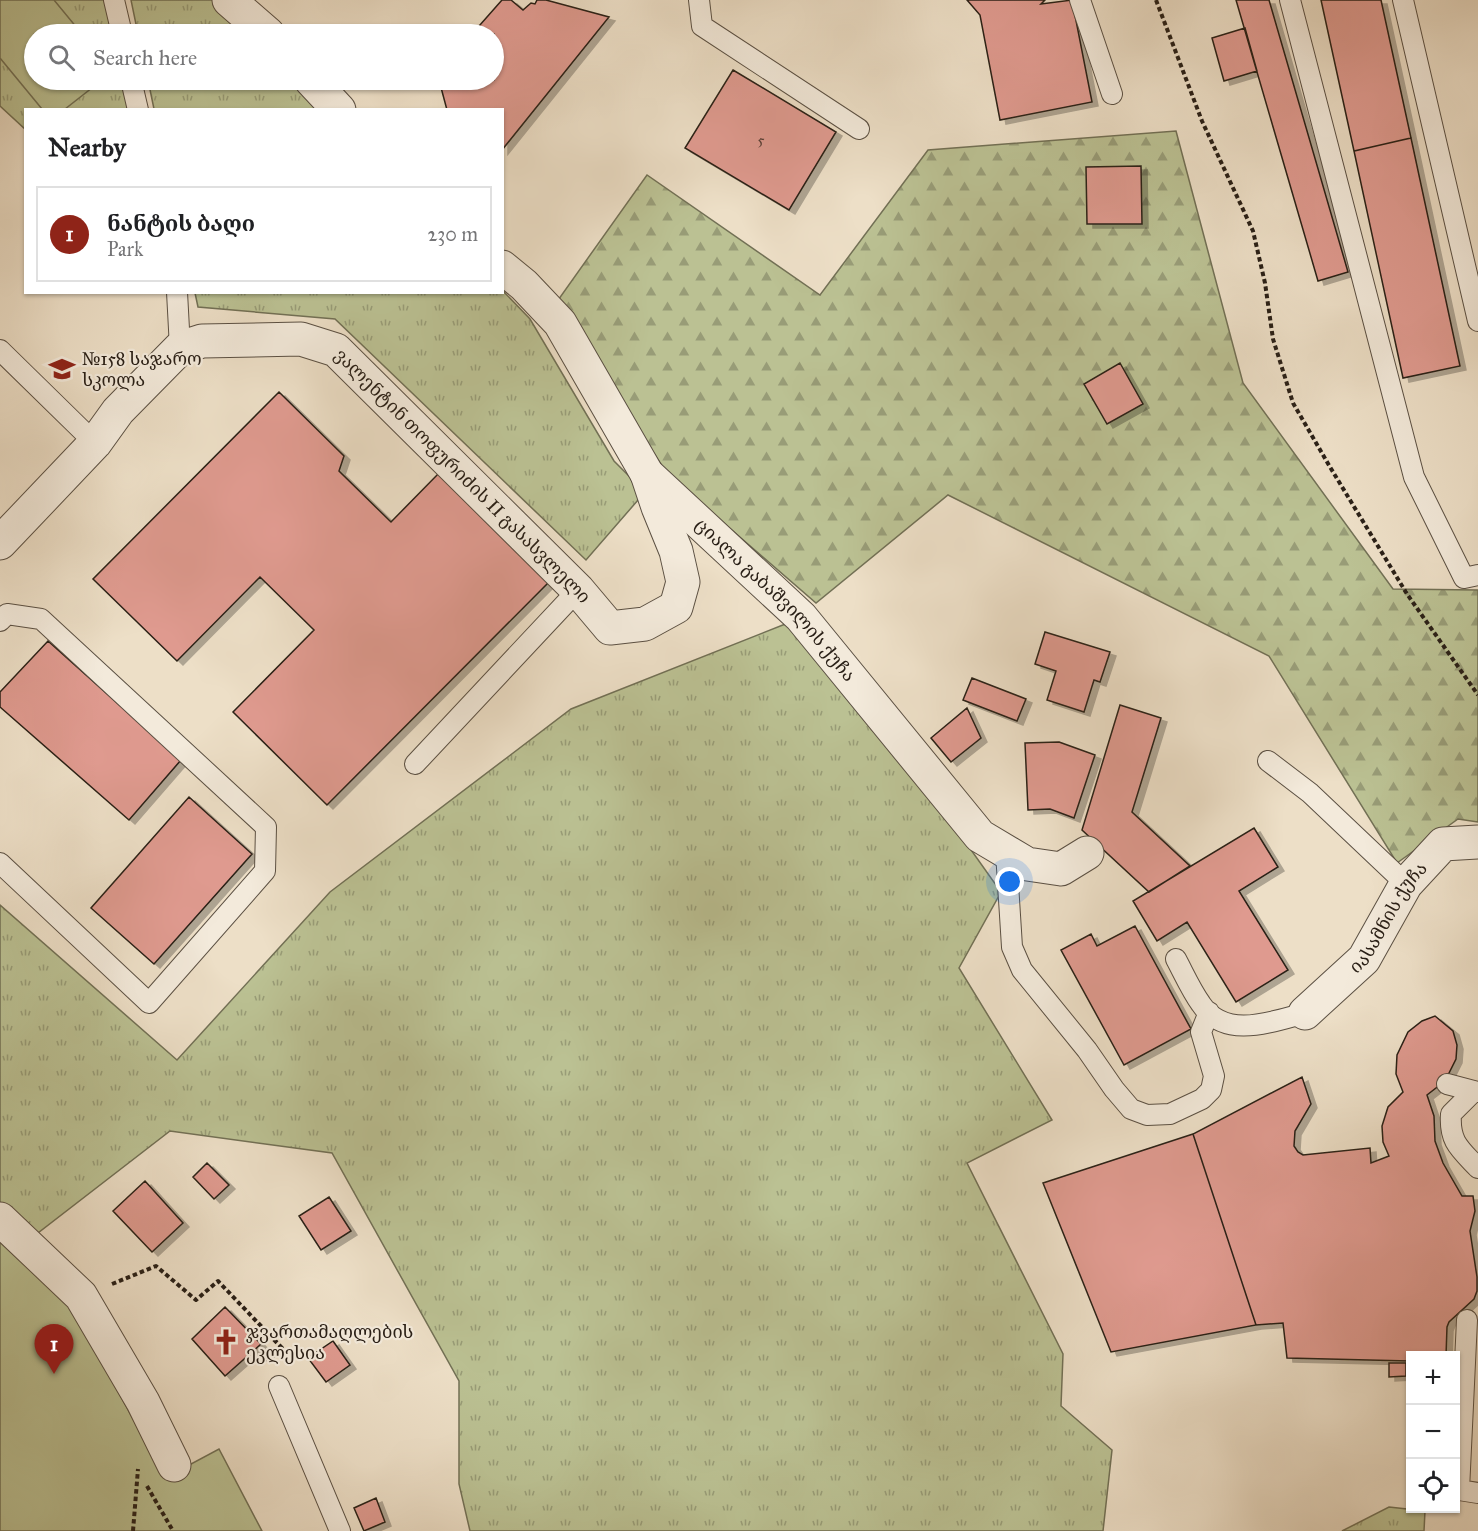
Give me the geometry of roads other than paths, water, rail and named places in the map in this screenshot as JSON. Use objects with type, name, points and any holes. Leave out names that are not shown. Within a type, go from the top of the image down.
[{"type":"street","points":[[229,0],[257,24]]},
{"type":"street","points":[[320,90],[337,108]]},
{"type":"street","name":"ციალა გაბაშვილის ქუჩა","points":[[504,269],[524,285],[560,323],[647,474],[801,617],[980,836],[1027,864],[1061,869],[1088,853]]},
{"type":"street","name":"ვალენტინ თოფურიძის II გასასვლელი","points":[[180,348],[202,341],[301,339],[336,350],[578,590],[610,628],[645,624],[676,607],[684,582],[676,550],[647,474]]},
{"type":"street","points":[[0,543],[94,443],[118,411],[180,348]]},
{"type":"street","name":"იასამნის ქუჩა","points":[[1305,1013],[1365,959],[1406,884],[1443,844],[1478,842]]},
{"type":"street","points":[[0,1219],[81,1296],[143,1402],[174,1465]]},
{"type":"lane","points":[[114,0],[120,24]]},
{"type":"lane","points":[[699,0],[702,26],[859,129]]},
{"type":"lane","points":[[1080,0],[1113,94]]},
{"type":"lane","points":[[1290,0],[1414,477],[1464,578],[1478,575]]},
{"type":"lane","points":[[1403,0],[1478,321]]},
{"type":"lane","points":[[133,90],[138,108]]},
{"type":"lane","points":[[177,294],[180,348]]},
{"type":"lane","points":[[0,350],[94,443]]},
{"type":"lane","points":[[415,764],[578,590]]},
{"type":"lane","points":[[0,621],[7,614],[40,619],[266,827],[265,871],[148,1003],[0,863]]},
{"type":"lane","points":[[1268,761],[1310,793],[1406,884]]},
{"type":"lane","points":[[1006,852],[1012,947],[1022,970],[1131,1108],[1147,1115],[1170,1114],[1202,1099],[1210,1090],[1214,1076],[1201,1032],[1209,1012]]},
{"type":"lane","points":[[1176,959],[1202,1006],[1222,1023],[1255,1026],[1305,1013]]},
{"type":"lane","points":[[1448,1084],[1476,1092]]},
{"type":"lane","points":[[1476,1092],[1451,1114],[1450,1130],[1459,1147],[1478,1168]]},
{"type":"lane","points":[[1467,1320],[1459,1490],[1478,1493]]},
{"type":"lane","points":[[279,1386],[340,1531]]},
{"type":"place","name":"№158 საჯარო სკოლა","points":[[62,369]]},
{"type":"place","name":"ჯვართამაღლების ეკლესია","points":[[226,1342]]},
{"type":"place","name":"ნანტის ბაღი","points":[[54,1374]]}]
